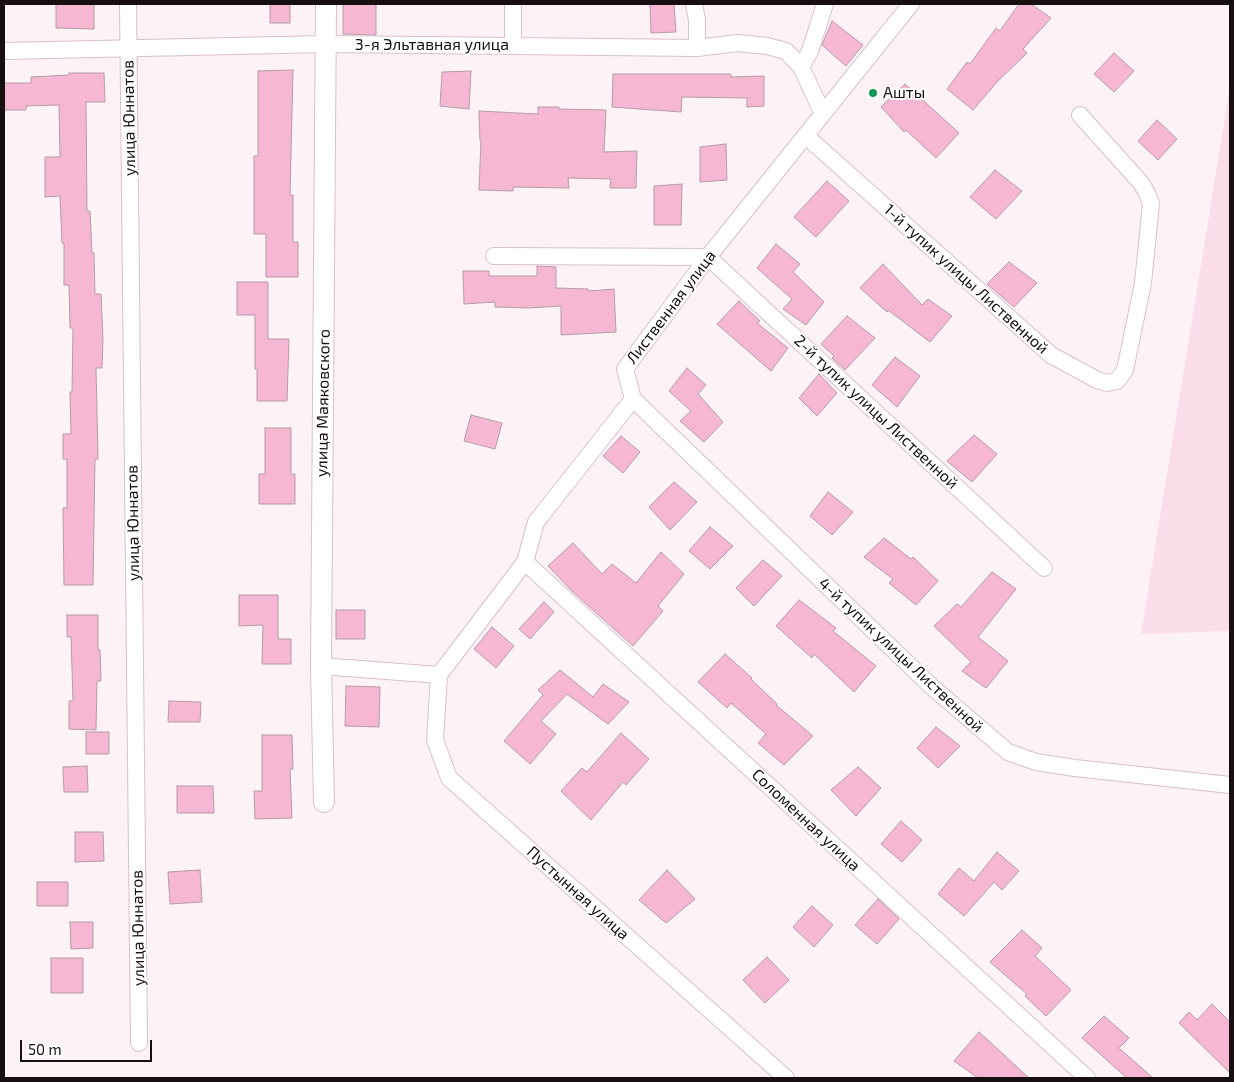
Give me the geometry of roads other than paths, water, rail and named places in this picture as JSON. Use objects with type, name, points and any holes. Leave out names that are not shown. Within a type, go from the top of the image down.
[{"type":"street","name":"улица Юннатов","points":[[128,4],[139,1043]]},
{"type":"street","name":"улица Маяковского","points":[[324,802],[321,666],[326,4]]},
{"type":"street","points":[[513,4],[513,46]]},
{"type":"street","points":[[694,4],[697,20],[697,48]]},
{"type":"street","points":[[801,68],[810,51],[824,4]]},
{"type":"street","name":"Лиственная улица","points":[[633,399],[625,369],[708,257],[911,4]]},
{"type":"street","name":"3-я Эльтавная улица","points":[[4,50],[327,44],[697,48],[738,43],[767,46],[786,51],[801,68],[823,114]]},
{"type":"street","name":"1-й тупик улицы Лиственной","points":[[806,136],[1051,355],[1097,380],[1107,383],[1117,381],[1125,370],[1142,283],[1151,204],[1141,184],[1080,115]]},
{"type":"street","points":[[494,256],[708,257]]},
{"type":"street","name":"2-й тупик улицы Лиственной","points":[[708,257],[1044,568]]},
{"type":"street","points":[[321,666],[439,675],[525,562],[536,522],[633,399]]},
{"type":"street","name":"4-й тупик улицы Лиственной","points":[[633,399],[932,688],[1008,752],[1036,762],[1075,768],[1230,785]]},
{"type":"street","name":"Соломенная улица","points":[[525,562],[1088,1078]]},
{"type":"street","name":"Пустынная улица","points":[[439,675],[434,740],[450,778],[786,1078]]},
{"type":"place","name":"Ашты","points":[[873,93]]}]
